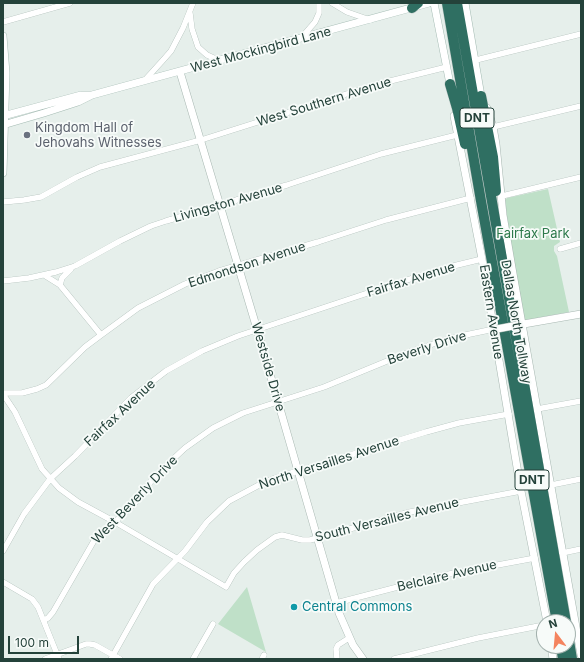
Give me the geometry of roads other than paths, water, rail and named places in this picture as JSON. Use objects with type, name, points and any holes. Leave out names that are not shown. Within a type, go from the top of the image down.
[{"type":"highway","name":"Dallas North Tollway","points":[[447,3],[556,614]]},
{"type":"highway","name":"Dallas North Tollway","points":[[456,3],[498,234],[572,614]]},
{"type":"highway","points":[[450,84],[481,201]]},
{"type":"highway","points":[[482,96],[493,157],[498,234]]},
{"type":"street","points":[[3,22],[70,3]]},
{"type":"street","points":[[143,82],[170,51],[183,28],[193,3]]},
{"type":"street","points":[[300,39],[315,22],[319,13],[319,3]]},
{"type":"street","points":[[332,3],[347,12],[370,20]]},
{"type":"street","name":"West Mockingbird Lane","points":[[3,125],[51,111],[92,95],[370,20],[415,5],[429,3]]},
{"type":"street","name":"Eastern Avenue","points":[[434,3],[450,84],[457,135],[471,198],[495,329],[521,491],[546,614]]},
{"type":"street","points":[[465,3],[482,96],[493,127],[520,324],[551,485],[572,614]]},
{"type":"street","points":[[468,17],[470,3]]},
{"type":"street","points":[[190,13],[192,29],[198,47],[211,58],[220,61]]},
{"type":"street","points":[[476,60],[581,34]]},
{"type":"street","points":[[3,36],[6,73],[3,125],[3,173]]},
{"type":"street","name":"West Southern Avenue","points":[[3,202],[41,197],[77,177],[100,167],[201,140],[378,84],[447,67]]},
{"type":"street","name":"Westside Drive","points":[[180,72],[257,329],[336,603],[349,638],[363,659]]},
{"type":"street","name":"West Mockingbird Lane","points":[[4,116],[81,95],[92,95]]},
{"type":"street","points":[[493,127],[581,106]]},
{"type":"street","name":"Livingston Avenue","points":[[3,280],[44,275],[74,266],[151,226],[186,214],[294,183],[381,154],[457,135]]},
{"type":"street","points":[[502,196],[581,177]]},
{"type":"street","name":"Edmondson Avenue","points":[[3,393],[22,393],[37,389],[46,384],[85,347],[138,308],[166,293],[205,276],[386,220],[471,198]]},
{"type":"street","points":[[560,249],[581,244]]},
{"type":"street","name":"Fairfax Avenue","points":[[3,551],[24,514],[50,479],[75,456],[131,398],[155,379],[182,361],[202,351],[257,329],[416,277],[482,259]]},
{"type":"street","points":[[60,284],[62,278],[74,266]]},
{"type":"street","points":[[44,275],[60,284],[101,334]]},
{"type":"street","name":"Beverly Drive","points":[[277,401],[324,387],[431,344],[520,324],[581,314]]},
{"type":"street","points":[[3,393],[15,412],[42,469],[50,479],[78,502],[177,559]]},
{"type":"street","name":"West Beverly Drive","points":[[44,620],[53,612],[95,539],[134,504],[152,480],[171,461],[198,438],[213,428],[243,413],[277,401]]},
{"type":"street","points":[[537,409],[581,401]]},
{"type":"street","name":"North Versailles Avenue","points":[[112,657],[153,584],[166,568],[177,559],[207,522],[229,501],[259,485],[298,471],[432,430],[458,423],[509,414]]},
{"type":"street","points":[[551,485],[581,479]]},
{"type":"street","name":"South Versailles Avenue","points":[[177,559],[226,587],[234,573],[244,562],[275,537],[282,535],[302,540],[317,538],[410,512],[521,491]]},
{"type":"street","points":[[562,553],[581,549]]},
{"type":"street","name":"Belclaire Avenue","points":[[336,603],[444,575],[535,558]]},
{"type":"street","points":[[3,582],[32,599],[38,607],[58,657]]},
{"type":"street","points":[[193,659],[213,624]]},
{"type":"street","points":[[394,659],[478,638],[536,627]]},
{"type":"street","points":[[576,632],[581,655]]},
{"type":"street","points":[[337,659],[336,649],[338,645],[349,638]]},
{"type":"street","points":[[45,659],[58,657],[86,644],[90,644],[95,645],[112,657],[120,659]]},
{"type":"place","name":"Kingdom Hall of Jehovahs Witnesses","points":[[27,135]]},
{"type":"place","name":"Central Commons","points":[[294,607]]},
{"type":"park label","name":"Fairfax Park","points":[[533,234]]}]
